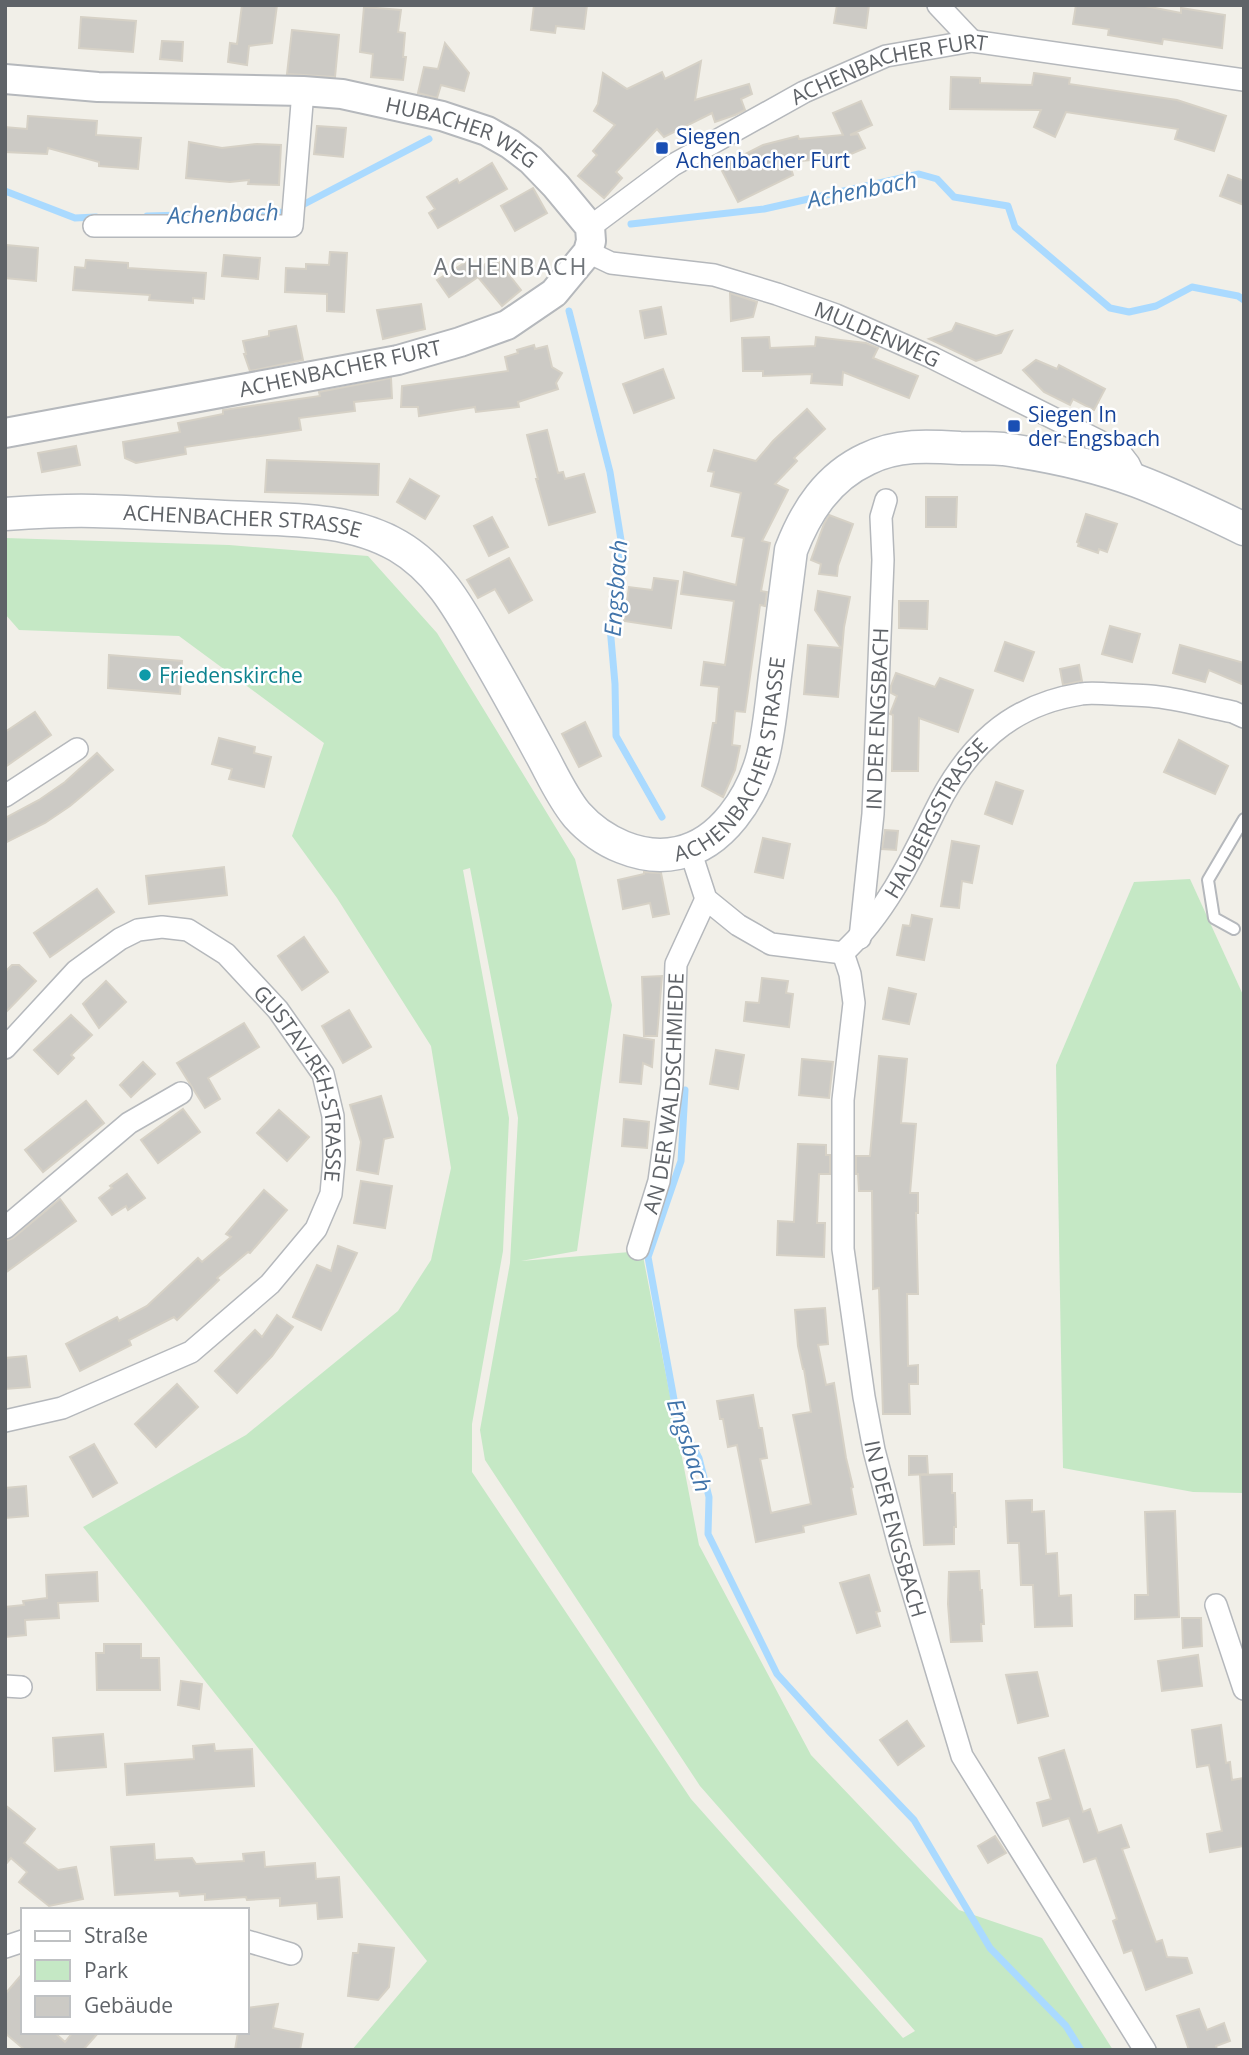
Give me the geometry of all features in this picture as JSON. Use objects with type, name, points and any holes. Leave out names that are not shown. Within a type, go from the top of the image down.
[{"type":"main road","name":"ACHENBACHER STRASSE","points":[[5,514],[91,511],[292,521],[340,525],[379,536],[400,547],[425,566],[452,596],[552,776],[577,815],[603,838],[615,844],[637,852],[664,855],[690,850],[714,837],[731,818],[751,788],[766,736],[791,550],[812,506],[829,485],[866,459],[885,451],[911,446],[1002,449],[1094,468],[1137,481],[1244,529]]},
{"type":"street","points":[[938,5],[972,41]]},
{"type":"street","name":"ACHENBACHER FURT","points":[[5,433],[398,360],[507,325],[554,293],[589,239],[673,164],[804,92],[886,56],[972,41],[1244,80]]},
{"type":"street","name":"HUBACHER WEG","points":[[5,79],[98,87],[342,94],[442,116],[486,131],[531,160],[556,186],[589,239]]},
{"type":"street","points":[[94,226],[292,226],[303,91]]},
{"type":"street","name":"MULDENWEG","points":[[589,239],[611,263],[714,275],[836,315],[931,357],[1119,451],[1137,481]]},
{"type":"street","name":"IN DER ENGSBACH","points":[[860,938],[873,814],[883,560],[881,516],[886,500]]},
{"type":"street","name":"HAUBERGSTRASSE","points":[[843,953],[860,938],[883,909],[948,783],[987,737],[1023,711],[1083,693],[1152,696],[1233,712],[1244,717]]},
{"type":"street","points":[[5,796],[77,748]]},
{"type":"street","points":[[690,850],[706,899],[738,925],[771,944],[843,953]]},
{"type":"street","name":"AN DER WALDSCHMIEDE","points":[[638,1249],[659,1181],[672,1085],[676,964],[706,899]]},
{"type":"street","name":"GUSTAV-REH-STRASSE","points":[[5,1048],[76,971],[120,939],[138,930],[162,927],[188,930],[226,954],[278,1010],[323,1074],[333,1116],[334,1160],[331,1194],[316,1228],[270,1284],[191,1352],[62,1408],[5,1421]]},
{"type":"street","name":"IN DER ENGSBACH","points":[[843,953],[850,974],[854,1003],[843,1100],[843,1249],[874,1450],[900,1549],[962,1756],[1145,2050]]},
{"type":"street","points":[[5,1228],[129,1123],[181,1093]]},
{"type":"street","points":[[1216,1605],[1244,1689]]},
{"type":"street","points":[[248,1941],[291,1954]]},
{"type":"lane","points":[[1234,929],[1214,918],[1208,880],[1244,819]]},
{"type":"green space","points":[[5,538],[229,545],[368,556],[437,633],[575,859],[612,1005],[577,1251],[521,1261],[642,1251],[699,1545],[811,1755],[959,1910],[1042,1938],[1113,2050],[352,2050],[427,1961],[83,1527],[246,1435],[398,1311],[431,1260],[451,1168],[431,1046],[337,898],[292,836],[324,743],[179,636],[19,630],[5,614]],"holes":[[[470,868],[518,1118],[510,1263],[480,1430],[485,1460],[700,1786],[915,2031],[903,2038],[691,1799],[472,1472],[472,1424],[503,1251],[509,1118],[463,870]]]},
{"type":"green space","points":[[1190,879],[1244,997],[1244,1493],[1193,1492],[1063,1468],[1056,1065],[1134,882]]},
{"type":"building","points":[[242,5],[277,5],[272,43],[249,46],[247,65],[228,62],[230,43],[237,44]]},
{"type":"building","points":[[534,5],[587,5],[584,29],[556,26],[555,33],[531,30]]},
{"type":"building","points":[[837,5],[869,5],[866,28],[834,23]]},
{"type":"building","points":[[1076,5],[1140,5],[1181,13],[1181,8],[1225,15],[1222,48],[1163,39],[1162,44],[1108,35],[1109,29],[1073,24]]},
{"type":"building","points":[[364,7],[401,10],[398,32],[405,33],[403,57],[406,57],[403,80],[371,77],[373,54],[360,52]]},
{"type":"building","points":[[81,17],[136,21],[133,52],[79,48]]},
{"type":"building","points":[[292,30],[339,35],[335,77],[287,74]]},
{"type":"building","points":[[162,41],[183,42],[182,61],[160,59]]},
{"type":"building","points":[[445,43],[469,73],[464,91],[441,85],[437,98],[418,93],[424,67],[438,69]]},
{"type":"building","points":[[701,61],[695,100],[749,84],[752,94],[741,99],[745,110],[715,122],[712,113],[664,137],[657,129],[616,172],[622,178],[604,198],[578,176],[597,155],[593,151],[615,125],[594,111],[598,104],[603,73],[627,89],[662,72],[665,79]]},
{"type":"building","points":[[1034,73],[1070,78],[1069,84],[1177,100],[1226,116],[1214,151],[1175,139],[1178,129],[1066,112],[1055,137],[1034,127],[1041,110],[950,109],[951,77],[980,78],[980,83],[1032,85]]},
{"type":"building","points":[[861,101],[872,125],[850,135],[858,134],[865,148],[844,157],[789,162],[793,175],[738,202],[720,167],[763,145],[798,136],[799,139],[843,135],[833,113]]},
{"type":"building","points":[[28,116],[97,121],[96,135],[141,138],[138,169],[99,166],[99,162],[48,148],[47,154],[5,152],[5,127],[27,129]]},
{"type":"building","points":[[317,126],[346,128],[343,157],[314,154]]},
{"type":"building","points":[[189,142],[222,148],[257,144],[281,145],[279,185],[248,184],[249,180],[230,182],[186,178]]},
{"type":"building","points":[[492,163],[507,189],[438,228],[429,213],[435,209],[427,197],[457,179],[459,183]]},
{"type":"building","points":[[1228,175],[1244,181],[1244,205],[1220,196]]},
{"type":"building","points":[[533,188],[547,213],[515,231],[501,206]]},
{"type":"building","points":[[6,245],[38,248],[36,281],[5,278]]},
{"type":"building","points":[[330,252],[347,253],[344,312],[327,311],[327,294],[285,292],[286,268],[306,269],[306,264],[329,265]]},
{"type":"building","points":[[224,255],[260,258],[258,279],[222,276]]},
{"type":"building","points":[[495,257],[521,290],[502,306],[478,277],[449,297],[437,280],[469,260],[476,271]]},
{"type":"building","points":[[86,260],[128,263],[128,268],[206,273],[204,299],[193,298],[193,303],[149,300],[150,295],[73,290],[75,267],[85,268]]},
{"type":"building","points":[[730,293],[757,302],[753,317],[731,321]]},
{"type":"building","points":[[421,304],[425,329],[383,339],[377,310]]},
{"type":"building","points":[[661,307],[666,334],[645,338],[640,311]]},
{"type":"building","points":[[956,323],[996,336],[1012,331],[1001,353],[976,361],[929,339],[952,331]]},
{"type":"building","points":[[296,326],[303,360],[250,371],[243,341],[269,336],[269,331]]},
{"type":"building","points":[[769,337],[770,348],[815,346],[816,337],[866,343],[878,348],[873,358],[918,376],[909,398],[843,372],[842,385],[811,383],[812,374],[763,376],[763,371],[743,371],[742,338]]},
{"type":"building","points":[[534,345],[535,349],[547,346],[552,367],[562,373],[556,383],[558,389],[518,402],[519,407],[476,412],[475,407],[419,416],[418,407],[401,407],[402,386],[508,371],[505,357]]},
{"type":"building","points":[[1036,360],[1057,369],[1059,365],[1105,389],[1094,410],[1073,399],[1070,405],[1044,392],[1023,370]]},
{"type":"building","points":[[663,369],[674,398],[634,413],[623,384]]},
{"type":"building","points":[[391,378],[392,398],[354,402],[355,411],[299,418],[301,430],[185,447],[186,454],[136,463],[125,458],[123,442],[180,432],[178,423],[223,414],[223,410],[320,396],[319,392]]},
{"type":"building","points":[[807,409],[825,429],[794,458],[797,461],[775,484],[788,490],[762,541],[770,543],[761,591],[767,592],[765,606],[760,605],[745,712],[735,711],[732,745],[740,746],[735,770],[723,797],[702,786],[713,723],[716,723],[719,687],[701,685],[704,662],[725,665],[734,601],[681,594],[684,572],[736,585],[744,538],[732,536],[741,493],[711,486],[714,472],[708,471],[714,450],[756,461]]},
{"type":"building","points":[[547,430],[558,473],[563,472],[565,479],[584,474],[595,512],[549,525],[527,435]]},
{"type":"building","points":[[76,446],[80,465],[42,472],[38,453]]},
{"type":"building","points":[[267,460],[379,464],[378,495],[265,492]]},
{"type":"building","points":[[410,479],[439,496],[425,519],[397,502]]},
{"type":"building","points":[[926,497],[957,497],[956,527],[926,527]]},
{"type":"building","points":[[1086,514],[1117,524],[1107,552],[1099,549],[1098,553],[1078,546]]},
{"type":"building","points":[[829,515],[853,524],[837,576],[819,574],[821,564],[811,560]]},
{"type":"building","points":[[492,517],[508,547],[489,556],[474,526]]},
{"type":"building","points":[[509,558],[532,600],[509,613],[495,589],[478,598],[467,580]]},
{"type":"building","points":[[654,578],[678,581],[671,628],[624,621],[629,587],[652,590]]},
{"type":"building","points":[[818,591],[850,597],[844,627],[838,697],[804,694],[808,645],[841,648],[815,610]]},
{"type":"building","points":[[899,601],[928,601],[927,629],[899,628]]},
{"type":"building","points":[[1110,626],[1140,634],[1132,662],[1102,654]]},
{"type":"building","points":[[1005,642],[1034,652],[1023,681],[995,671]]},
{"type":"building","points":[[1180,645],[1244,663],[1244,685],[1209,670],[1205,682],[1173,673]]},
{"type":"building","name":"Friedenskirche","points":[[109,655],[182,661],[180,694],[108,688]]},
{"type":"building","points":[[1079,665],[1082,681],[1063,685],[1060,669]]},
{"type":"building","points":[[896,673],[935,687],[940,678],[973,690],[958,732],[919,718],[918,771],[892,771],[893,715],[890,714],[897,696],[891,693],[891,686]]},
{"type":"building","points":[[35,712],[51,735],[5,767],[5,732]]},
{"type":"building","points":[[585,722],[601,756],[579,767],[562,734]]},
{"type":"building","points":[[219,738],[255,747],[254,753],[271,757],[264,787],[229,779],[232,769],[212,764]]},
{"type":"building","points":[[1179,740],[1228,766],[1215,794],[1164,772]]},
{"type":"building","points":[[97,753],[113,770],[45,823],[5,843],[5,818],[65,782]]},
{"type":"building","points":[[996,782],[1023,791],[1012,824],[985,814]]},
{"type":"building","points":[[885,830],[898,831],[896,850],[882,849]]},
{"type":"building","points":[[763,838],[790,844],[783,878],[755,872]]},
{"type":"building","points":[[952,841],[979,846],[972,883],[962,881],[959,908],[941,906]]},
{"type":"building","points":[[224,867],[227,895],[149,904],[146,876]]},
{"type":"building","points":[[644,872],[661,873],[669,914],[653,917],[650,903],[623,909],[618,880]]},
{"type":"building","points":[[97,889],[114,912],[50,957],[34,933]]},
{"type":"building","points":[[912,915],[932,919],[924,960],[897,955],[903,925],[910,926]]},
{"type":"building","points":[[304,937],[328,972],[302,990],[278,956]]},
{"type":"building","points":[[12,965],[19,965],[36,981],[5,1013],[5,972]]},
{"type":"building","points":[[662,976],[657,1036],[644,1036],[642,977]]},
{"type":"building","points":[[762,978],[788,981],[786,993],[793,994],[789,1027],[744,1021],[746,1002],[759,1003]]},
{"type":"building","points":[[106,981],[126,1002],[99,1028],[83,1004]]},
{"type":"building","points":[[889,988],[916,994],[909,1024],[883,1019]]},
{"type":"building","points":[[349,1010],[371,1047],[343,1063],[322,1026]]},
{"type":"building","points":[[71,1015],[92,1035],[71,1055],[74,1058],[58,1074],[34,1050]]},
{"type":"building","points":[[244,1023],[259,1047],[208,1078],[220,1099],[205,1108],[177,1063]]},
{"type":"building","points":[[624,1035],[654,1040],[652,1067],[643,1063],[641,1084],[620,1082]]},
{"type":"building","points":[[716,1050],[744,1055],[738,1089],[710,1084]]},
{"type":"building","points":[[879,1056],[907,1059],[901,1123],[916,1124],[910,1193],[918,1193],[918,1294],[907,1294],[908,1366],[918,1365],[918,1384],[909,1384],[910,1414],[883,1414],[879,1288],[873,1289],[872,1191],[859,1191],[856,1174],[856,1156],[870,1156]]},
{"type":"building","points":[[802,1059],[833,1062],[829,1098],[799,1095]]},
{"type":"building","points":[[143,1062],[155,1074],[131,1097],[120,1085]]},
{"type":"building","points":[[381,1096],[393,1137],[384,1139],[378,1174],[357,1170],[361,1142],[350,1105]]},
{"type":"building","points":[[86,1101],[104,1123],[43,1172],[25,1150]]},
{"type":"building","points":[[183,1109],[200,1132],[158,1163],[141,1140]]},
{"type":"building","points":[[279,1110],[309,1137],[287,1161],[257,1133]]},
{"type":"building","points":[[624,1119],[649,1122],[647,1148],[622,1146]]},
{"type":"building","points":[[798,1144],[826,1145],[826,1155],[830,1155],[830,1174],[819,1174],[817,1223],[825,1223],[824,1257],[777,1255],[778,1221],[794,1222]]},
{"type":"building","points":[[127,1174],[145,1198],[128,1210],[126,1206],[112,1215],[99,1198]]},
{"type":"building","points":[[361,1181],[392,1186],[385,1228],[354,1223]]},
{"type":"building","points":[[264,1190],[287,1210],[250,1253],[217,1278],[219,1280],[177,1320],[174,1317],[129,1340],[131,1345],[80,1371],[66,1344],[117,1317],[119,1321],[147,1306],[198,1258],[202,1262],[231,1237],[226,1234]]},
{"type":"building","points":[[60,1199],[76,1221],[5,1273],[5,1241],[13,1238]]},
{"type":"building","points":[[338,1246],[357,1253],[321,1330],[293,1317],[317,1265],[331,1271]]},
{"type":"building","points":[[825,1308],[828,1344],[818,1345],[826,1385],[834,1383],[856,1514],[803,1526],[804,1532],[756,1542],[737,1445],[728,1447],[717,1401],[753,1395],[767,1458],[760,1459],[771,1513],[811,1504],[793,1415],[811,1412],[798,1346],[795,1310]]},
{"type":"building","points":[[277,1315],[293,1327],[272,1356],[237,1393],[215,1371],[255,1330],[262,1337]]},
{"type":"building","points":[[26,1356],[30,1387],[5,1389],[5,1358]]},
{"type":"building","points":[[177,1384],[198,1407],[156,1447],[135,1424]]},
{"type":"building","points":[[94,1444],[117,1483],[93,1497],[70,1457]]},
{"type":"building","points":[[909,1456],[927,1456],[928,1474],[909,1475]]},
{"type":"building","points":[[952,1474],[956,1527],[954,1544],[924,1545],[920,1475]]},
{"type":"building","points":[[26,1486],[28,1516],[5,1518],[5,1488]]},
{"type":"building","points":[[1032,1500],[1032,1512],[1044,1511],[1046,1554],[1057,1553],[1059,1596],[1071,1595],[1072,1626],[1035,1627],[1033,1585],[1021,1585],[1019,1543],[1008,1543],[1006,1501]]},
{"type":"building","points":[[1175,1511],[1179,1617],[1135,1619],[1135,1595],[1148,1595],[1145,1512]]},
{"type":"building","points":[[979,1571],[984,1624],[981,1624],[982,1641],[951,1642],[949,1572]]},
{"type":"building","points":[[97,1572],[98,1601],[58,1603],[59,1618],[25,1620],[26,1635],[5,1637],[5,1607],[47,1598],[46,1575]]},
{"type":"building","points":[[869,1575],[880,1611],[876,1612],[880,1626],[857,1633],[840,1583]]},
{"type":"building","points":[[1182,1618],[1201,1618],[1202,1646],[1183,1648]]},
{"type":"building","points":[[104,1644],[141,1644],[141,1658],[159,1658],[160,1690],[97,1690],[96,1653],[104,1653]]},
{"type":"building","points":[[1198,1655],[1202,1686],[1162,1691],[1158,1661]]},
{"type":"building","points":[[1037,1672],[1048,1716],[1018,1723],[1006,1675]]},
{"type":"building","points":[[181,1681],[202,1684],[199,1709],[178,1705]]},
{"type":"building","points":[[907,1721],[924,1746],[898,1765],[880,1740]]},
{"type":"building","points":[[1221,1725],[1226,1763],[1230,1762],[1232,1780],[1244,1778],[1244,1846],[1210,1852],[1207,1834],[1222,1831],[1209,1765],[1197,1767],[1192,1730]]},
{"type":"building","points":[[103,1734],[106,1767],[55,1771],[53,1738]]},
{"type":"building","points":[[214,1744],[215,1751],[252,1749],[254,1786],[127,1795],[125,1764],[194,1759],[193,1746]]},
{"type":"building","points":[[1064,1750],[1083,1812],[1090,1809],[1098,1833],[1121,1825],[1129,1847],[1122,1849],[1156,1942],[1162,1940],[1167,1957],[1187,1958],[1192,1973],[1146,1990],[1132,1950],[1124,1953],[1113,1921],[1117,1919],[1096,1858],[1084,1862],[1069,1818],[1043,1826],[1037,1803],[1051,1799],[1039,1758]]},
{"type":"building","points":[[5,1805],[35,1829],[24,1843],[58,1870],[76,1867],[83,1899],[49,1906],[19,1882],[27,1872],[11,1858],[5,1865]]},
{"type":"building","points":[[995,1836],[1006,1853],[988,1863],[978,1846]]},
{"type":"building","points":[[154,1844],[155,1860],[192,1858],[196,1864],[244,1861],[243,1854],[264,1852],[265,1867],[315,1863],[316,1879],[339,1877],[342,1917],[318,1919],[317,1903],[280,1906],[280,1898],[205,1900],[205,1894],[180,1896],[179,1891],[115,1895],[111,1847]]},
{"type":"building","points":[[359,1944],[394,1948],[389,1987],[378,2000],[348,1996],[353,1953],[358,1953]]},
{"type":"building","points":[[21,1975],[21,2034],[56,2034],[65,2042],[71,2034],[97,2034],[83,2050],[25,2050],[5,2033],[5,1994]]},
{"type":"building","points":[[278,2004],[273,2028],[303,2034],[300,2050],[235,2050],[238,2034],[248,2034],[248,2008]]},
{"type":"building","points":[[1199,2009],[1207,2030],[1224,2023],[1230,2041],[1216,2046],[1217,2050],[1189,2050],[1177,2016]]},
{"type":"waterway","name":"Achenbach","points":[[147,216],[289,212],[429,139]]},
{"type":"waterway","name":"Achenbach","points":[[631,224],[764,209],[919,174],[937,179],[954,197],[1008,206],[1015,227],[1110,308],[1129,312],[1156,306],[1192,287],[1238,296],[1244,300]]},
{"type":"waterway","name":"Achenbach","points":[[5,191],[75,218],[96,217]]},
{"type":"waterway","name":"Engsbach","points":[[569,311],[610,472],[621,540],[619,585],[610,627],[616,736],[662,817]]},
{"type":"waterway","name":"Engsbach","points":[[685,1090],[681,1161],[648,1257],[677,1416],[699,1458],[709,1497],[708,1534],[777,1674],[914,1820],[990,1948],[1066,2026],[1081,2050]]},
{"type":"place","name":"Siegen Achenbacher Furt","points":[[662,148]]},
{"type":"place","name":"Siegen In der Engsbach","points":[[1014,426]]},
{"type":"place","name":"Friedenskirche","points":[[145,675]]},
{"type":"district","name":"ACHENBACH","points":[[511,266]]}]
